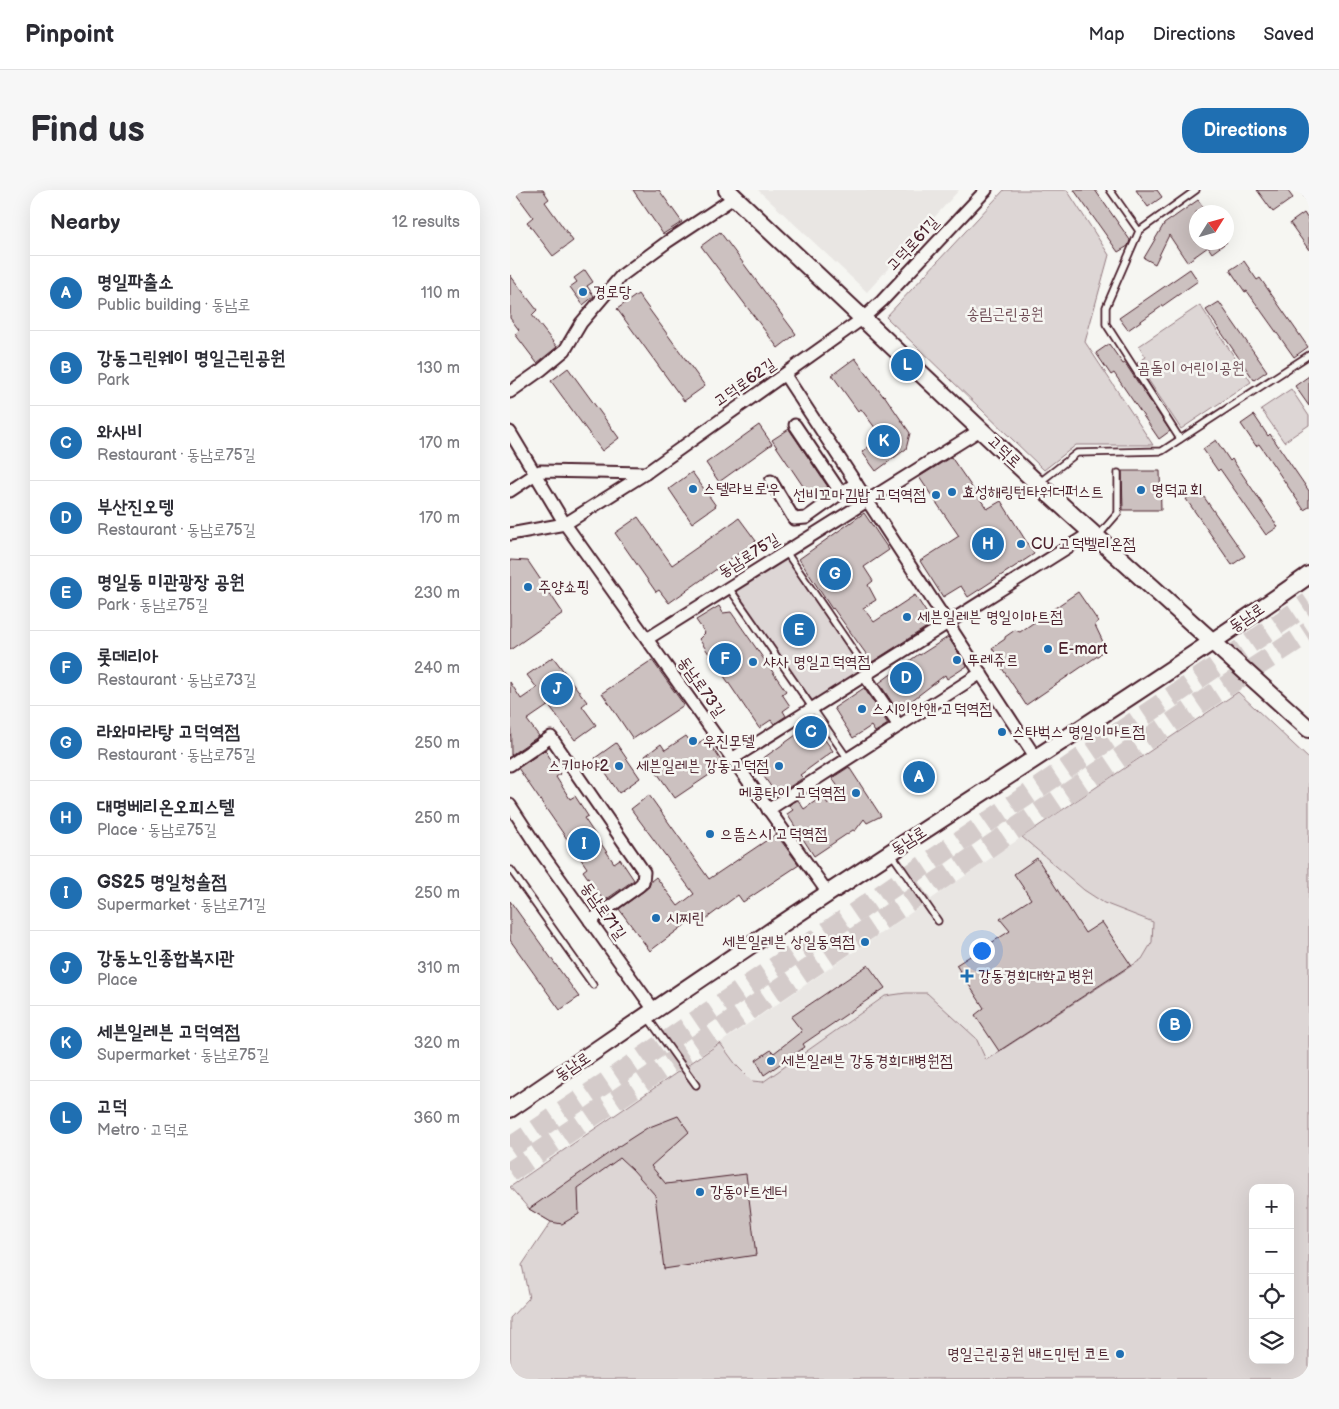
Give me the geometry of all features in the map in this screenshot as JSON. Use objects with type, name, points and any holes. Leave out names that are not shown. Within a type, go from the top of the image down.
[{"type":"main road","name":"고덕로","points":[[731,194],[1038,484],[1309,729]]},
{"type":"main road","name":"동남로","points":[[510,1109],[890,852],[1212,642],[1309,575]]},
{"type":"street","name":"고덕로61길","points":[[862,319],[882,301],[986,190]]},
{"type":"street","points":[[510,392],[565,350],[580,323],[621,276],[731,194]]},
{"type":"street","name":"고덕로62길","points":[[510,534],[564,524],[646,473],[862,319]]},
{"type":"street","points":[[785,375],[1036,758]]},
{"type":"street","points":[[795,425],[841,493]]},
{"type":"street","name":"동남로75길","points":[[647,639],[980,430]]},
{"type":"street","name":"동남로73길","points":[[510,432],[564,524],[828,894]]},
{"type":"street","points":[[510,492],[540,471],[646,473]]},
{"type":"street","points":[[770,482],[794,519],[806,518],[856,483]]},
{"type":"street","points":[[732,759],[948,623],[1095,535]]},
{"type":"street","points":[[768,810],[981,673]]},
{"type":"street","points":[[867,674],[899,726]]},
{"type":"street","points":[[510,765],[551,737],[644,872],[643,882],[639,886],[590,921]]},
{"type":"street","name":"동남로71길","points":[[510,805],[651,1013]]},
{"type":"lane","points":[[1110,190],[1139,232]]},
{"type":"lane","points":[[1180,439],[1112,337],[1106,324],[1106,307],[1139,232],[1196,190]]},
{"type":"lane","points":[[1305,190],[1309,196]]},
{"type":"lane","points":[[1038,484],[1077,453],[1162,451],[1309,355]]},
{"type":"lane","points":[[1095,535],[1118,513],[1118,473]]},
{"type":"lane","points":[[786,552],[867,674]]},
{"type":"lane","points":[[729,588],[848,759]]},
{"type":"lane","points":[[890,852],[938,921]]},
{"type":"lane","points":[[511,870],[593,985]]},
{"type":"lane","points":[[651,1013],[696,1085]]},
{"type":"shaded area","points":[[758,190],[959,190],[867,292]]},
{"type":"shaded area","name":"강동경희대학교병원","points":[[1022,837],[1084,890],[1104,903],[1153,922],[1152,942],[1142,959],[986,1060],[976,1038],[884,996],[763,1082],[752,1081],[737,1066],[720,1043]]},
{"type":"green space","name":"송림근린공원","points":[[1004,190],[1067,190],[1109,255],[1085,342],[1153,445],[1076,445],[1044,470],[886,317]]},
{"type":"green space","name":"곰돌이 어린이공원","points":[[1200,305],[1251,382],[1181,429],[1137,363],[1146,357],[1139,346]]},
{"type":"green space","points":[[1291,389],[1309,416],[1309,425],[1284,442],[1261,409]]},
{"type":"green space","points":[[785,557],[863,671],[814,703],[735,589]]},
{"type":"green space","points":[[1238,692],[1309,759],[1309,1379],[510,1379],[510,1318],[529,1298],[522,1265],[551,1222],[529,1209],[510,1187],[720,1043],[737,1066],[752,1081],[763,1082],[885,996],[927,993],[976,1038],[986,1060],[1142,959],[1152,942],[1153,922],[1104,903],[1084,890],[1022,837]]},
{"type":"building","points":[[513,190],[543,190],[549,199],[545,202],[573,241],[553,256],[527,222],[533,217]]},
{"type":"building","points":[[633,190],[659,190],[682,222],[663,234]]},
{"type":"building","points":[[1074,190],[1095,190],[1130,240],[1128,246],[1118,252]]},
{"type":"building","points":[[1136,190],[1157,190],[1162,197],[1148,207]]},
{"type":"building","points":[[1257,190],[1287,190],[1293,198],[1273,212]]},
{"type":"building","points":[[1198,200],[1202,205],[1191,205]]},
{"type":"building","points":[[1189,206],[1189,250],[1204,250],[1187,262],[1169,235],[1155,264],[1144,258],[1164,224]]},
{"type":"building","points":[[1304,213],[1309,221],[1309,250],[1290,223]]},
{"type":"building","points":[[720,232],[796,334],[778,348],[701,246]]},
{"type":"building","points":[[1244,261],[1257,280],[1260,278],[1308,347],[1294,357],[1230,270]]},
{"type":"building","points":[[1190,269],[1198,281],[1128,330],[1119,318]]},
{"type":"building","name":"경로당","points":[[585,270],[593,282],[587,286],[594,296],[583,305],[570,287],[577,282],[574,278]]},
{"type":"building","points":[[510,275],[537,310],[532,315],[557,347],[537,363],[515,334],[519,330],[510,318]]},
{"type":"building","points":[[638,294],[705,386],[684,401],[617,309]]},
{"type":"building","points":[[1219,302],[1267,371],[1254,380],[1206,310]]},
{"type":"building","points":[[1109,344],[1123,364],[1125,363],[1170,431],[1159,439],[1114,373],[1111,375],[1096,353]]},
{"type":"building","points":[[855,358],[884,395],[910,433],[906,449],[876,471],[862,452],[882,437],[861,409],[858,411],[832,375]]},
{"type":"building","points":[[568,368],[619,438],[602,451],[551,381]]},
{"type":"building","points":[[1309,376],[1309,406],[1295,386]]},
{"type":"building","points":[[1254,415],[1268,436],[1270,434],[1309,491],[1309,507],[1304,510],[1259,444],[1256,446],[1241,424]]},
{"type":"building","points":[[759,425],[772,444],[719,482],[706,463]]},
{"type":"building","points":[[789,429],[828,487],[811,498],[772,440]]},
{"type":"building","points":[[1216,440],[1230,461],[1232,459],[1278,527],[1266,535],[1220,469],[1218,471],[1203,449]]},
{"type":"building","points":[[951,457],[987,509],[1001,501],[1034,554],[968,597],[961,586],[943,597],[920,561],[959,536],[919,477]]},
{"type":"building","name":"명덕교회","points":[[1122,471],[1160,471],[1161,510],[1123,510]]},
{"type":"building","points":[[692,472],[716,506],[692,523],[669,489]]},
{"type":"building","points":[[1199,490],[1245,556],[1232,565],[1186,499]]},
{"type":"building","points":[[864,513],[889,550],[864,567],[873,581],[868,585],[876,600],[863,608],[874,622],[915,595],[933,623],[872,662],[832,609],[799,559]]},
{"type":"building","points":[[638,517],[672,565],[739,518],[756,541],[669,603],[659,590],[656,592],[615,533]]},
{"type":"building","name":"주양쇼핑","points":[[510,560],[528,561],[563,613],[510,650]]},
{"type":"building","name":"E-mart","points":[[1078,592],[1098,621],[1095,625],[1104,644],[1102,651],[1099,655],[1026,705],[994,656],[996,654],[992,648],[1015,630],[1020,632]]},
{"type":"building","points":[[719,606],[723,613],[731,612],[786,691],[782,694],[790,706],[783,711],[786,716],[774,724],[771,720],[759,728],[699,639],[705,633],[696,620]]},
{"type":"building","points":[[948,637],[967,666],[947,679],[945,675],[898,711],[879,683],[919,654]]},
{"type":"building","points":[[553,657],[587,702],[582,706],[596,725],[575,740],[549,705],[527,720],[539,736],[511,755],[510,682],[521,699],[537,688],[527,675]]},
{"type":"building","points":[[652,660],[684,705],[633,739],[602,693]]},
{"type":"building","points":[[864,688],[888,724],[875,732],[871,726],[853,738],[834,708]]},
{"type":"building","points":[[813,723],[833,751],[800,775],[803,778],[777,795],[755,764]]},
{"type":"building","points":[[686,736],[694,746],[706,738],[724,765],[675,798],[645,756],[661,744],[665,750]]},
{"type":"building","points":[[616,743],[640,778],[619,793],[595,758]]},
{"type":"building","points":[[545,750],[560,774],[556,777],[570,799],[575,796],[588,816],[584,818],[614,863],[620,859],[634,880],[604,901],[583,871],[587,868],[518,768]]},
{"type":"building","points":[[921,766],[930,780],[918,789],[908,775]]},
{"type":"building","points":[[849,767],[881,816],[867,823],[864,819],[855,831],[853,830],[814,856],[787,814],[793,810],[789,805],[798,800],[804,809],[823,796],[828,804],[843,794],[832,778]]},
{"type":"building","points":[[649,795],[709,879],[776,834],[799,865],[743,902],[738,895],[699,924],[694,918],[650,951],[619,909],[649,887],[651,881],[656,877],[678,906],[694,894],[631,809]]},
{"type":"building","name":"강동경희대학교병원","points":[[1037,858],[1085,933],[1102,922],[1131,965],[999,1051],[975,1015],[984,1008],[956,965],[1010,931],[1000,919],[1031,899],[1014,874]]},
{"type":"building","points":[[510,901],[579,997],[560,1010],[510,940]]},
{"type":"building","points":[[868,965],[885,988],[803,1044],[805,1047],[764,1075],[756,1060],[771,1050],[774,1053],[802,1031],[791,1017]]},
{"type":"building","name":"강동아트센터","points":[[678,1116],[689,1132],[651,1166],[666,1184],[746,1174],[756,1255],[664,1269],[655,1195],[620,1158],[578,1188],[579,1214],[562,1224],[551,1222],[529,1209],[647,1128]]},
{"type":"tunnel","points":[[510,1148],[1309,603]]},
{"type":"tunnel","points":[[510,1172],[1214,694],[1309,632]]},
{"type":"place","name":"경로당","points":[[583,292]]},
{"type":"place","name":"고덕","points":[[907,365]]},
{"type":"place","name":"세븐일레븐 고덕역점","points":[[884,441]]},
{"type":"place","name":"스텔라브로우","points":[[693,489]]},
{"type":"place","name":"명덕교회","points":[[1141,490]]},
{"type":"place","name":"효성해링턴타워더퍼스트","points":[[952,492]]},
{"type":"place","name":"선비꼬마김밥 고덕역점","points":[[936,495]]},
{"type":"place","name":"대명베리온오피스텔","points":[[988,544]]},
{"type":"place","name":"CU 고덕벨리온점","points":[[1021,544]]},
{"type":"place","name":"라와마라탕 고덕역점","points":[[835,574]]},
{"type":"place","name":"주양쇼핑","points":[[528,587]]},
{"type":"place","name":"세븐일레븐 명일이마트점","points":[[907,617]]},
{"type":"place","name":"명일동 미관광장 공원","points":[[799,630]]},
{"type":"place","name":"E-mart","points":[[1048,649]]},
{"type":"place","name":"롯데리아","points":[[725,659]]},
{"type":"place","name":"뚜레쥬르","points":[[957,660]]},
{"type":"place","name":"샤사 명일고덕역점","points":[[753,662]]},
{"type":"place","name":"부산진오뎅","points":[[906,678]]},
{"type":"place","name":"강동노인종합복지관","points":[[557,689]]},
{"type":"place","name":"스시이안앤 고덕역점","points":[[862,709]]},
{"type":"place","name":"와사비","points":[[811,732]]},
{"type":"place","name":"스타벅스 명일이마트점","points":[[1002,732]]},
{"type":"place","name":"우진모텔","points":[[693,741]]},
{"type":"place","name":"스키마야2","points":[[619,766]]},
{"type":"place","name":"세븐일레븐 강동고덕점","points":[[779,766]]},
{"type":"place","name":"명일파출소","points":[[919,777]]},
{"type":"place","name":"메콩타이 고덕역점","points":[[856,793]]},
{"type":"place","name":"으뜸스시 고덕역점","points":[[710,834]]},
{"type":"place","name":"GS25 명일청솔점","points":[[584,844]]},
{"type":"place","name":"시찌린","points":[[656,918]]},
{"type":"place","name":"세븐일레븐 상일동역점","points":[[865,942]]},
{"type":"place","name":"강동경희대학교병원","points":[[967,976]]},
{"type":"place","name":"강동그린웨이 명일근린공원","points":[[1175,1025]]},
{"type":"place","name":"세븐일레븐 강동경희대병원점","points":[[771,1061]]},
{"type":"place","name":"강동아트센터","points":[[700,1192]]},
{"type":"place","name":"명일근린공원 배드민턴 코트","points":[[1120,1354]]}]
